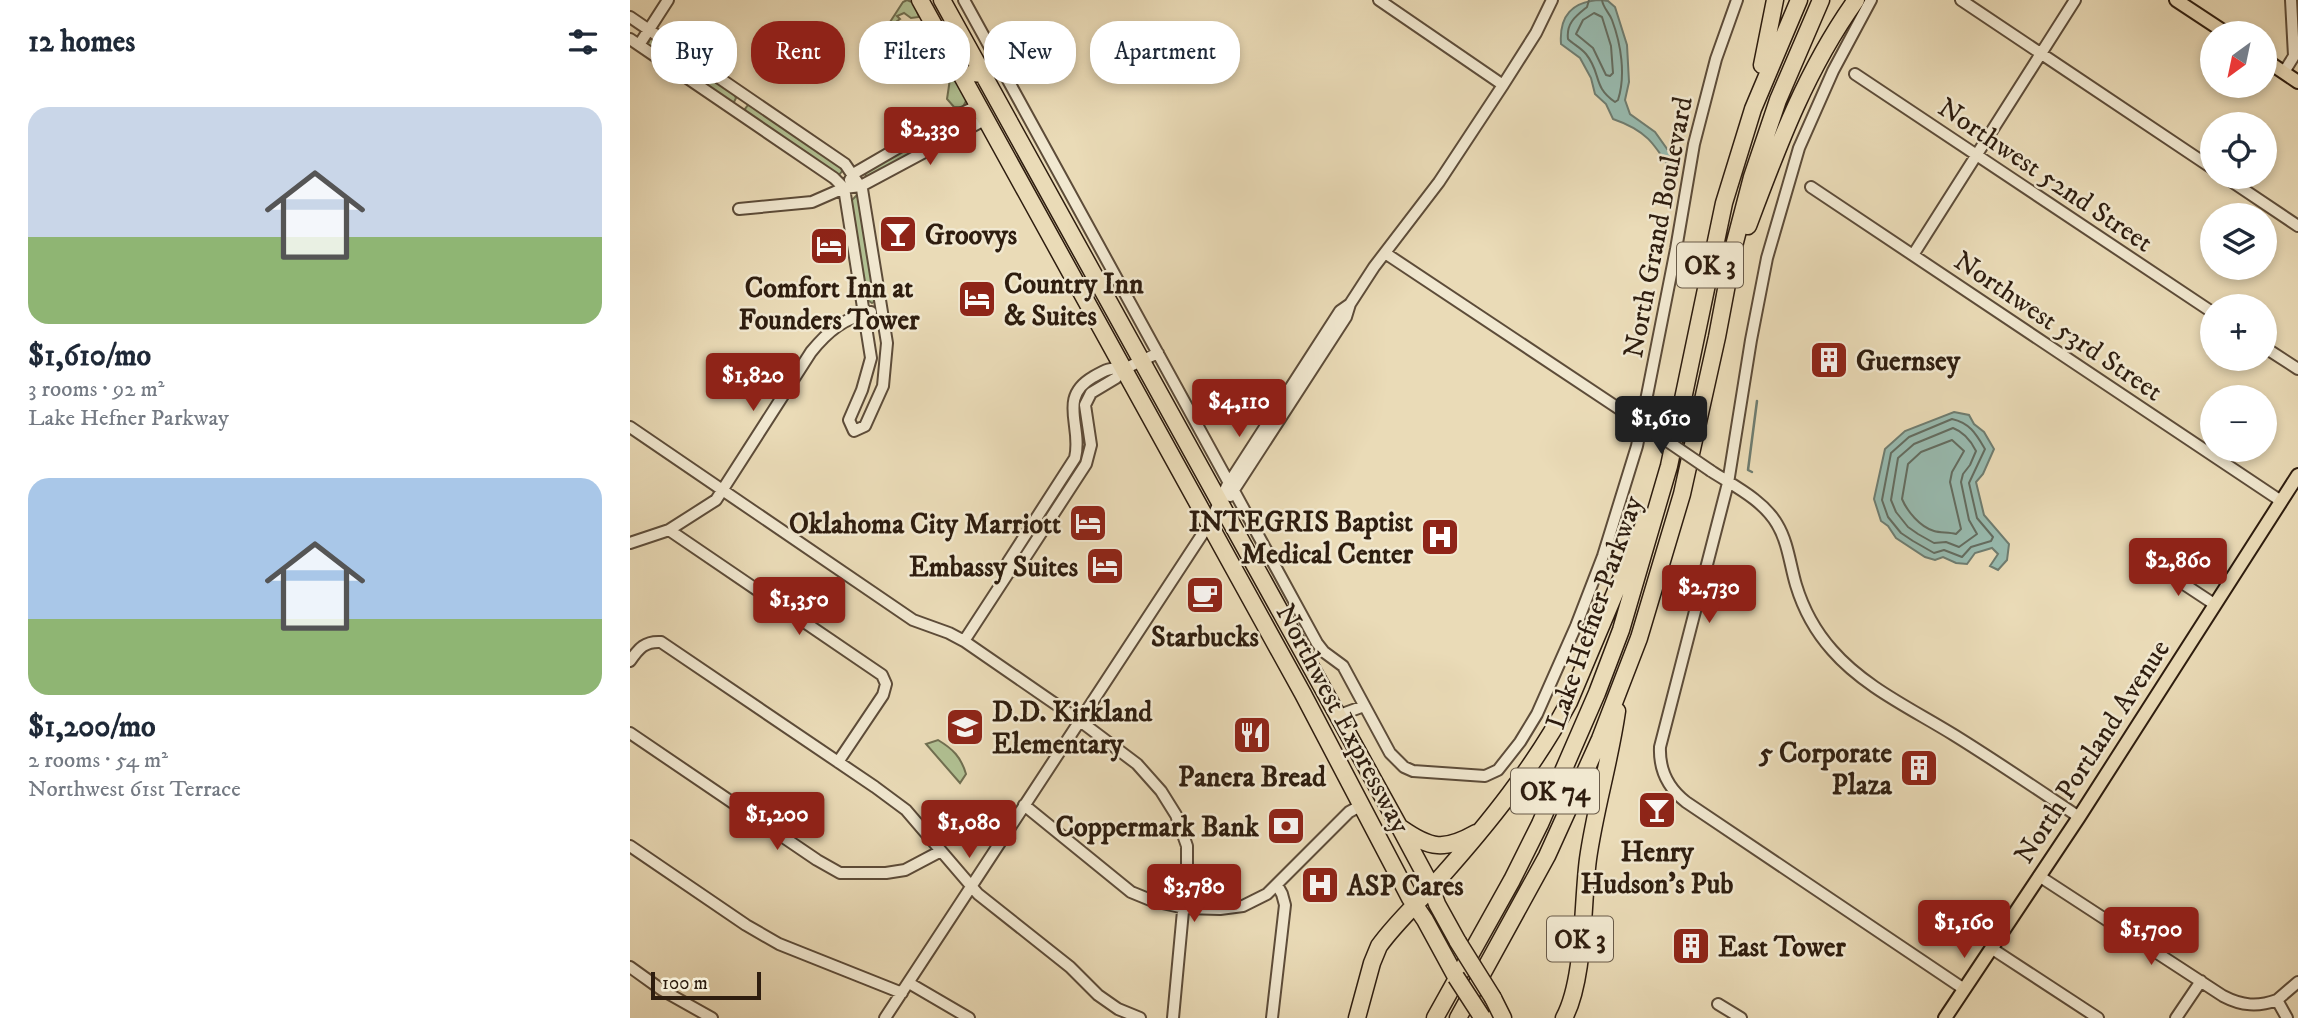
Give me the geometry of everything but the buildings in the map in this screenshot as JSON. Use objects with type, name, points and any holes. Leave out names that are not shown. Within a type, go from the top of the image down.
[{"type":"highway","name":"Northwest Expressway","points":[[920,0],[932,21]]},
{"type":"highway","name":"Northwest Expressway","points":[[942,0],[1399,828],[1437,904],[1503,1018]]},
{"type":"highway","points":[[1753,109],[1775,0]]},
{"type":"highway","name":"Lake Hefner Parkway","points":[[1435,1018],[1512,880],[1563,775],[1621,630],[1669,466],[1715,240],[1738,155],[1777,48],[1799,0]]},
{"type":"highway","name":"Lake Hefner Parkway","points":[[1458,1018],[1547,856],[1585,774],[1620,688],[1651,601],[1682,494],[1701,416],[1735,242],[1762,144],[1791,66],[1821,0]]},
{"type":"highway","points":[[1726,287],[1782,137],[1806,82],[1856,0]]},
{"type":"highway","points":[[970,72],[983,74]]},
{"type":"highway","name":"Northwest Expressway","points":[[967,84],[1303,694],[1415,906],[1482,1017]]},
{"type":"highway","points":[[983,112],[985,104],[1004,113]]},
{"type":"highway","name":"OK 3","points":[[1415,906],[1506,801],[1563,713],[1669,466]]},
{"type":"highway","name":"OK 3","points":[[1564,1018],[1574,993],[1588,858],[1612,748],[1620,688]]},
{"type":"highway","points":[[1303,694],[1325,714],[1337,716]]},
{"type":"highway","points":[[1334,751],[1341,750],[1345,753],[1387,807]]},
{"type":"highway","points":[[1399,828],[1436,846],[1455,844],[1478,832]]},
{"type":"highway","points":[[1357,1018],[1379,946],[1415,906]]},
{"type":"main road","points":[[2176,0],[2208,21]]},
{"type":"main road","points":[[2277,67],[2298,82]]},
{"type":"main road","name":"North Portland Avenue","points":[[1945,1018],[2079,817],[2298,475]]},
{"type":"street","points":[[668,0],[649,30],[634,42],[842,186],[861,186],[949,138],[983,112]]},
{"type":"street","name":"Northwest Expressway","points":[[964,0],[984,36]]},
{"type":"street","points":[[1379,0],[1503,85]]},
{"type":"street","points":[[885,1018],[1209,524],[1340,311],[1350,304],[1439,182],[1536,33],[1552,0]]},
{"type":"street","name":"North Grand Boulevard","points":[[1364,706],[1390,753],[1404,767],[1413,771],[1485,776],[1498,771],[1507,761],[1537,714],[1603,556],[1643,425],[1697,132],[1716,59],[1737,0]]},
{"type":"street","points":[[1871,0],[1833,71],[1799,148],[1767,258],[1728,483],[1660,747],[1661,767],[1671,788],[1686,802],[1964,989]]},
{"type":"street","points":[[1961,0],[2200,160]]},
{"type":"street","points":[[1913,255],[2075,0]]},
{"type":"street","points":[[2284,72],[2294,56],[2291,0]]},
{"type":"street","points":[[630,16],[845,164],[861,186],[887,343],[883,386],[865,426],[854,431],[849,420],[871,359],[842,186]]},
{"type":"street","name":"Northwest 52nd Street","points":[[1855,74],[2200,304]]},
{"type":"street","name":"Northwest Expressway","points":[[1010,84],[1317,643],[1324,652],[1343,666],[1364,706]]},
{"type":"street","points":[[736,111],[746,95]]},
{"type":"street","points":[[739,209],[812,202],[842,186],[853,174],[941,123],[983,112]]},
{"type":"street","points":[[941,123],[949,138]]},
{"type":"street","name":"Northwest 53rd Street","points":[[1811,187],[2281,501]]},
{"type":"street","points":[[2243,189],[2298,226]]},
{"type":"street","points":[[1385,253],[1760,504],[1776,522],[1786,544],[1797,587],[1811,619],[1831,649],[1845,664],[1872,685],[1969,744],[2079,817]]},
{"type":"street","points":[[630,543],[669,530],[716,500],[811,352],[825,335],[842,321],[881,310]]},
{"type":"street","points":[[1009,572],[1017,570],[1088,458],[1091,445],[1085,405],[1091,393],[1116,378],[1124,369],[1158,353]]},
{"type":"street","points":[[2277,355],[2298,369]]},
{"type":"street","points":[[964,641],[1009,572],[1008,562],[1075,458],[1078,440],[1072,402],[1083,383],[1110,367],[1124,369]]},
{"type":"street","points":[[1074,417],[1087,416]]},
{"type":"street","points":[[630,427],[913,620],[964,641],[1137,764],[1161,791],[1176,815],[1187,846],[1185,908],[1173,1018],[1167,1018]]},
{"type":"street","points":[[1077,452],[1088,458]]},
{"type":"street","points":[[669,530],[882,675],[886,684],[883,695],[838,762]]},
{"type":"street","points":[[2158,567],[2214,604]]},
{"type":"street","points":[[630,661],[637,650],[650,642],[661,642],[838,762],[906,810],[978,894],[1070,967],[1098,995],[1118,1009],[1140,1018]]},
{"type":"street","points":[[1337,716],[1364,706]]},
{"type":"street","points":[[630,733],[840,873],[886,873],[905,870],[941,851]]},
{"type":"street","points":[[1024,805],[1131,892],[1153,901],[1185,908],[1220,909],[1243,906],[1277,886],[1349,812],[1362,805]]},
{"type":"street","points":[[630,846],[746,925],[779,944],[902,993]]},
{"type":"street","points":[[2039,876],[2223,996],[2241,1004],[2258,1005],[2277,1000],[2298,982]]},
{"type":"street","points":[[1272,1018],[1285,905],[1277,886]]},
{"type":"street","points":[[1991,948],[2098,1018]]},
{"type":"street","points":[[630,967],[662,990],[712,1018]]},
{"type":"street","points":[[2176,1018],[2201,981]]},
{"type":"street","points":[[909,983],[969,1018]]},
{"type":"street","points":[[2277,1000],[2287,1018]]},
{"type":"street","points":[[1718,1004],[1741,1018]]},
{"type":"green space","points":[[907,0],[914,3],[919,17],[911,18],[904,13],[897,16],[900,19],[897,21],[891,21]]},
{"type":"green space","points":[[702,84],[721,84],[733,92],[736,98],[734,102],[728,102]]},
{"type":"green space","points":[[949,84],[959,84],[967,99],[963,107],[954,107],[947,99]]},
{"type":"green space","points":[[752,105],[840,164],[843,170],[839,175],[834,174],[747,114],[745,109]]},
{"type":"green space","points":[[937,131],[940,137],[938,140],[866,176],[864,172]]},
{"type":"green space","points":[[856,196],[859,197],[875,301],[872,303],[866,299],[851,201]]},
{"type":"green space","points":[[938,740],[952,750],[962,763],[966,774],[960,783],[926,744]]},
{"type":"water","points":[[1608,1],[1615,7],[1627,45],[1629,82],[1625,100],[1630,114],[1655,132],[1677,163],[1674,175],[1643,134],[1613,119],[1606,104],[1595,94],[1591,78],[1580,58],[1561,44],[1562,25],[1569,12],[1582,3]]},
{"type":"water","points":[[1954,412],[1969,415],[1994,449],[1983,474],[1976,482],[1984,515],[2009,544],[2007,560],[1998,570],[1990,566],[1998,554],[1992,548],[1975,553],[1967,564],[1956,563],[1943,557],[1935,560],[1925,557],[1896,538],[1881,521],[1874,499],[1885,449],[1905,431]]},
{"type":"waterway","points":[[1752,472],[1748,470],[1757,401]]},
{"type":"place","name":"Groovys","points":[[898,234]]},
{"type":"place","name":"Comfort Inn at Founders Tower","points":[[829,246]]},
{"type":"place","name":"Country Inn & Suites","points":[[977,299]]},
{"type":"place","name":"Guernsey","points":[[1829,360]]},
{"type":"place","name":"Oklahoma City Marriott","points":[[1088,523]]},
{"type":"place","name":"INTEGRIS Baptist Medical Center","points":[[1440,537]]},
{"type":"place","name":"Embassy Suites","points":[[1105,566]]},
{"type":"place","name":"Starbucks","points":[[1205,595]]},
{"type":"place","name":"D.D. Kirkland Elementary","points":[[965,727]]},
{"type":"place","name":"Panera Bread","points":[[1252,735]]},
{"type":"place","name":"5 Corporate Plaza","points":[[1919,768]]},
{"type":"place","name":"Henry Hudson's Pub","points":[[1657,810]]},
{"type":"place","name":"Coppermark Bank","points":[[1286,826]]},
{"type":"place","name":"ASP Cares","points":[[1320,885]]},
{"type":"place","name":"East Tower","points":[[1691,946]]}]
